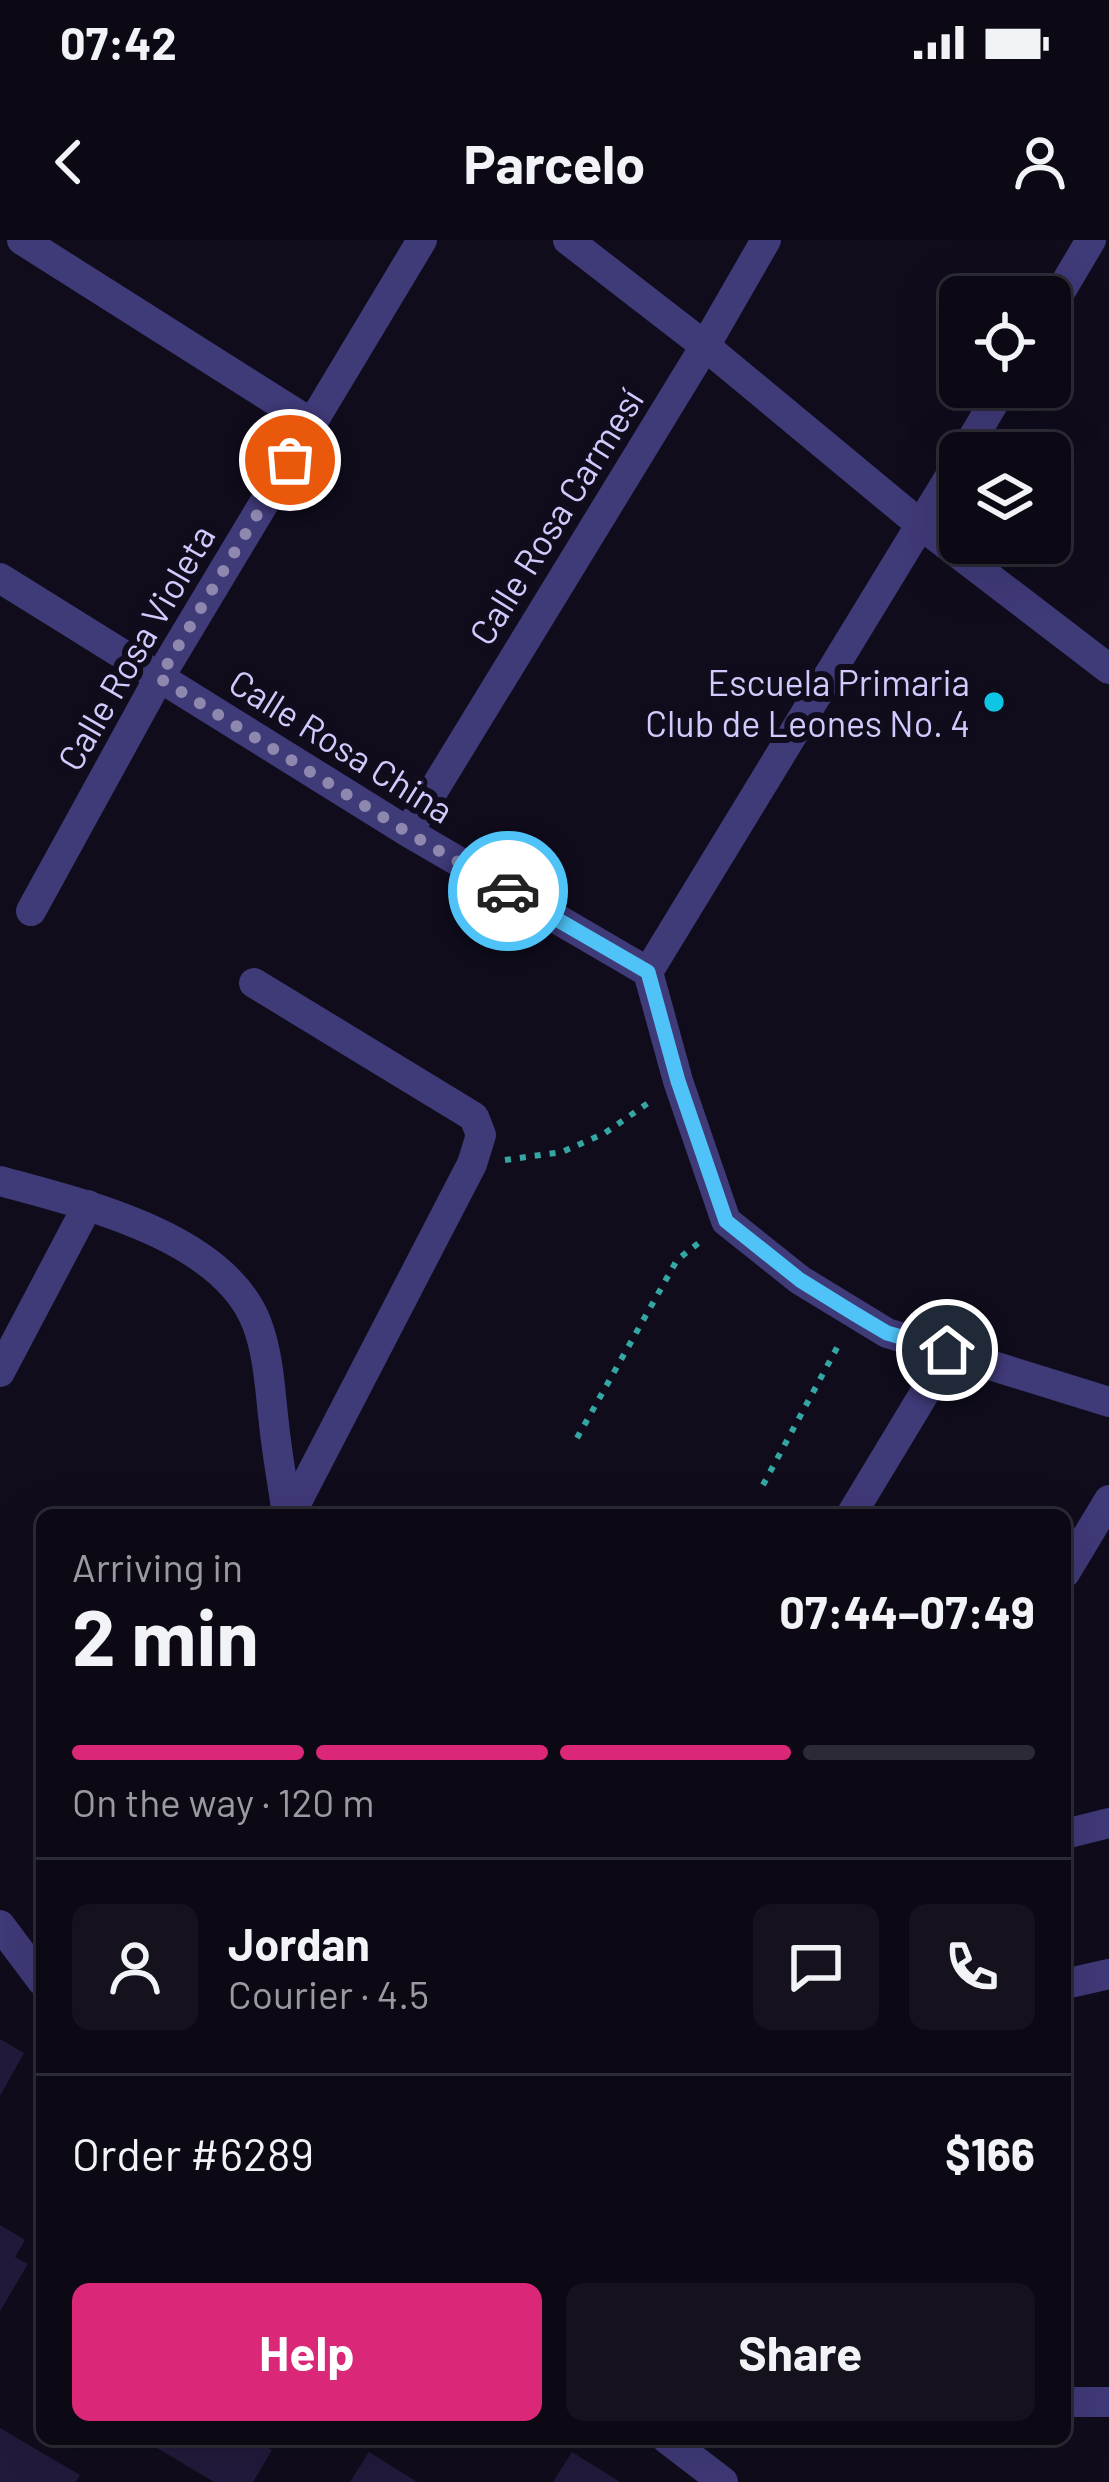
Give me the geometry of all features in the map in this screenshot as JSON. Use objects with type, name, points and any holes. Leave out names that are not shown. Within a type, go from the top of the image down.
[{"type":"street","points":[[22,240],[311,423]]},
{"type":"street","name":"Calle Rosa Violeta","points":[[31,911],[159,678],[422,240]]},
{"type":"street","points":[[568,240],[921,525],[1109,669]]},
{"type":"street","name":"Calle Rosa Carmesí","points":[[407,832],[766,240]]},
{"type":"street","points":[[1070,276],[1091,240]]},
{"type":"street","points":[[939,495],[648,972],[678,1081],[726,1221],[800,1280],[887,1333],[1109,1402]]},
{"type":"street","name":"Calle Rosa China","points":[[0,578],[407,832],[648,972]]},
{"type":"street","points":[[254,983],[474,1117],[481,1135],[472,1164],[292,1509]]},
{"type":"street","points":[[0,1181],[88,1204],[147,1227],[200,1257],[236,1288],[257,1323],[288,1509]]},
{"type":"street","points":[[0,1372],[88,1204]]},
{"type":"street","points":[[855,1509],[947,1350]]},
{"type":"street","points":[[1071,1564],[1109,1500]]},
{"type":"street","points":[[1071,1832],[1109,1823]]},
{"type":"street","points":[[0,1925],[36,1973]]},
{"type":"street","points":[[1071,1983],[1109,1974]]},
{"type":"street","points":[[1071,2402],[1109,2402]]},
{"type":"street","points":[[675,2445],[724,2482]]},
{"type":"path","points":[[472,1164],[562,1152],[605,1133],[678,1081]]},
{"type":"path","points":[[577,1438],[677,1260],[726,1221]]},
{"type":"path","points":[[764,1485],[855,1314]]},
{"type":"building","points":[[0,2039],[24,2053],[0,2096]]},
{"type":"building","points":[[0,2225],[25,2240],[15,2257],[28,2264],[0,2311]]},
{"type":"building","points":[[0,2428],[80,2475],[76,2482],[0,2482]]},
{"type":"building","points":[[152,2445],[263,2445],[272,2450],[253,2482],[214,2482]]},
{"type":"building","points":[[369,2452],[417,2482],[350,2482]]},
{"type":"building","points":[[572,2452],[620,2482],[553,2482]]},
{"type":"way so far","points":[[290,460],[159,678],[508,891]]},
{"type":"place","name":"Escuela Primaria Club de Leones No. 4","points":[[994,702]]},
{"type":"route","points":[[508,891],[648,972],[678,1081],[726,1221],[800,1280],[887,1333],[947,1350]]}]
